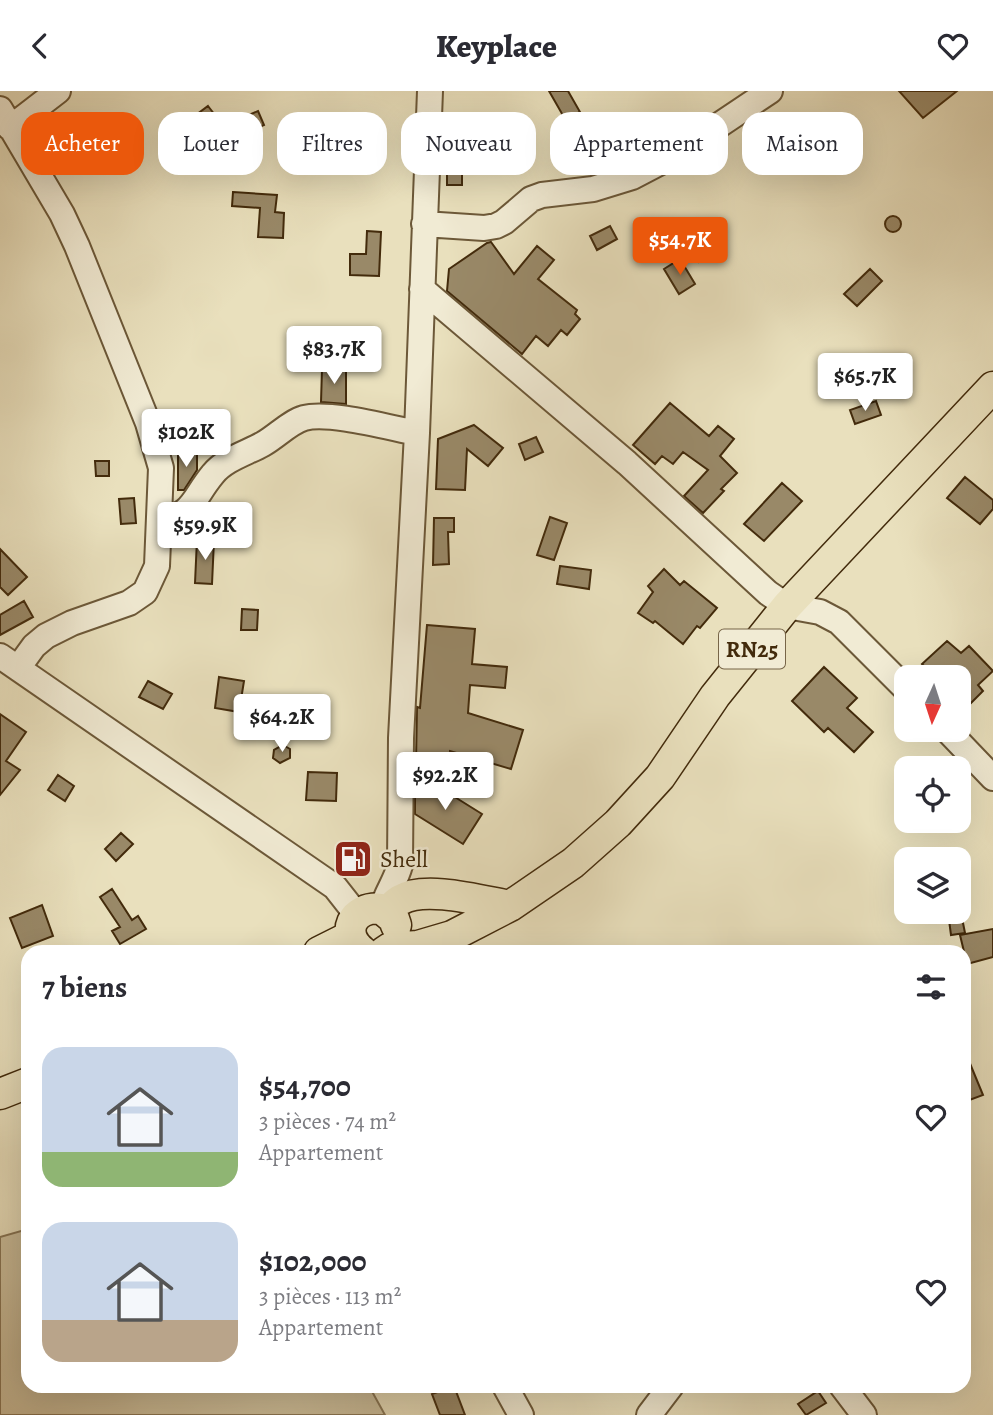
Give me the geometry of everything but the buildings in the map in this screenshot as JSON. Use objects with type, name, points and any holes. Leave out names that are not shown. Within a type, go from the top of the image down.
[{"type":"main road","name":"RN25","points":[[422,945],[453,936],[510,906],[573,863],[618,823],[660,777],[715,696],[787,606],[993,387]]},
{"type":"main road","name":"RN25","points":[[338,945],[373,932],[401,900],[418,894],[510,906]]},
{"type":"main road","name":"RN25","points":[[373,932],[415,945]]},
{"type":"main road","points":[[0,1094],[21,1086]]},
{"type":"street","points":[[58,91],[5,118],[62,214],[148,422],[161,468],[157,566],[145,592],[129,603],[46,636],[9,662],[335,887],[373,932]]},
{"type":"street","points":[[373,932],[386,893],[396,878],[400,865],[401,738],[417,433],[430,91]]},
{"type":"street","points":[[424,224],[496,226],[531,199],[542,195],[593,189],[632,177],[676,154],[770,91]]},
{"type":"street","points":[[422,289],[627,463],[749,576],[787,606],[820,613],[839,622],[894,677]]},
{"type":"street","points":[[159,522],[176,518],[189,509],[212,474],[221,466],[304,418],[320,416],[345,419],[417,433]]},
{"type":"street","points":[[958,742],[993,778]]},
{"type":"street","points":[[509,1393],[521,1415]]},
{"type":"street","points":[[649,1415],[666,1393]]},
{"type":"street","points":[[847,1393],[864,1415]]},
{"type":"shaded area","points":[[21,1231],[21,1393],[373,1393],[385,1415],[0,1415],[0,1237]]},
{"type":"place","name":"Shell","points":[[353,859]]}]
